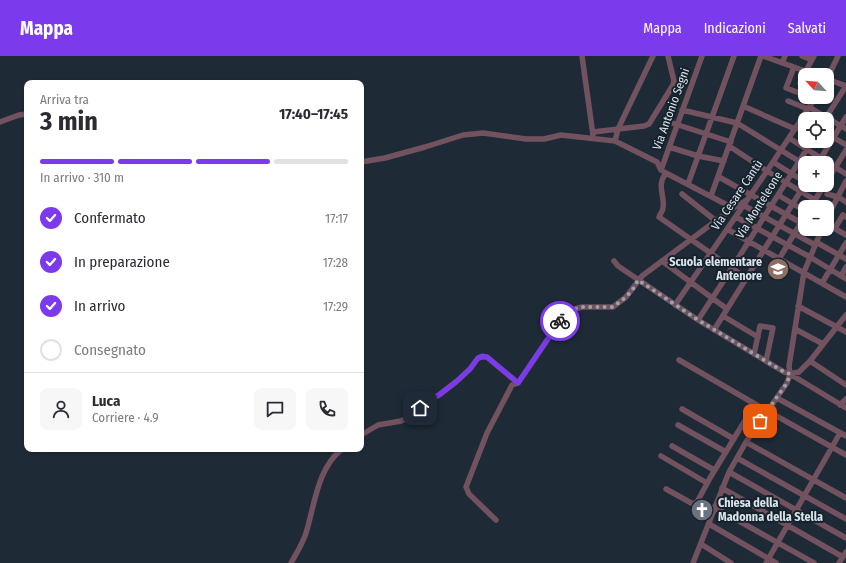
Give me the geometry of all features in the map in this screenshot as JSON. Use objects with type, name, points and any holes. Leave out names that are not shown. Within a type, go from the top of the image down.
[{"type":"street","points":[[582,56],[593,135]]},
{"type":"street","points":[[615,141],[618,129],[653,56]]},
{"type":"street","points":[[593,135],[649,124],[673,85],[674,81],[668,56]]},
{"type":"street","name":"Via Antonio Segni","points":[[661,170],[702,56]]},
{"type":"street","points":[[688,184],[734,56]]},
{"type":"street","points":[[711,196],[762,56],[798,68]]},
{"type":"street","points":[[782,63],[785,56]]},
{"type":"street","points":[[802,56],[813,58],[807,68]]},
{"type":"street","points":[[832,68],[838,56]]},
{"type":"street","points":[[794,67],[786,88],[798,92]]},
{"type":"street","points":[[830,112],[846,86],[834,82]]},
{"type":"street","points":[[788,101],[817,112]]},
{"type":"street","name":"Via Cesare Cantù","points":[[675,305],[767,171],[810,104]]},
{"type":"street","points":[[743,106],[798,130]]},
{"type":"street","points":[[682,110],[737,123],[798,160]]},
{"type":"street","points":[[0,122],[24,114]]},
{"type":"street","points":[[834,139],[843,128],[846,117]]},
{"type":"street","points":[[666,121],[706,134],[730,144],[767,171],[798,190]]},
{"type":"street","points":[[834,123],[843,128]]},
{"type":"street","points":[[364,162],[405,153],[463,134],[483,133],[526,139],[544,139],[561,134],[593,135],[615,141],[657,162],[661,170],[733,208]]},
{"type":"street","points":[[789,138],[815,156]]},
{"type":"street","points":[[836,139],[846,145]]},
{"type":"street","points":[[669,147],[698,156],[724,161]]},
{"type":"street","name":"Via Monteleone","points":[[802,156],[807,149]]},
{"type":"street","points":[[834,171],[846,150]]},
{"type":"street","points":[[773,162],[798,178]]},
{"type":"street","name":"Via Monteleone","points":[[698,320],[749,242],[798,163]]},
{"type":"street","points":[[836,167],[846,174]]},
{"type":"street","points":[[666,173],[662,178],[661,183],[663,208],[659,217],[746,278]]},
{"type":"street","points":[[719,177],[798,221]]},
{"type":"street","points":[[834,205],[846,181]]},
{"type":"street","points":[[714,330],[799,192]]},
{"type":"street","points":[[802,192],[815,200],[820,192]]},
{"type":"street","points":[[682,194],[716,221]]},
{"type":"street","points":[[828,194],[838,197],[846,202]]},
{"type":"street","points":[[778,195],[798,207]]},
{"type":"street","points":[[496,520],[469,494],[466,487],[487,433],[512,385],[518,383],[567,311],[582,307],[613,307],[626,297],[642,276],[733,208],[745,202],[764,217],[846,259]]},
{"type":"street","points":[[736,216],[843,277],[846,267]]},
{"type":"street","points":[[844,216],[835,228],[846,235]]},
{"type":"street","points":[[727,229],[846,297]]},
{"type":"street","points":[[779,259],[787,244],[798,229]]},
{"type":"street","points":[[693,563],[728,472],[746,442],[787,383],[790,374],[789,366],[804,272],[818,236]]},
{"type":"street","points":[[822,283],[846,243]]},
{"type":"street","points":[[614,261],[618,266],[698,320],[846,408]]},
{"type":"street","points":[[662,261],[727,309]]},
{"type":"street","points":[[798,306],[846,332]]},
{"type":"street","points":[[790,374],[799,372],[810,361],[846,315]]},
{"type":"street","points":[[723,316],[758,337]]},
{"type":"street","points":[[754,354],[760,326],[773,328],[766,361]]},
{"type":"street","points":[[795,328],[823,344]]},
{"type":"street","points":[[364,433],[378,425],[402,421],[409,417],[457,381],[470,369],[478,358],[482,356],[487,357],[518,383]]},
{"type":"street","points":[[679,360],[846,455]]},
{"type":"street","points":[[810,361],[846,385]]},
{"type":"street","points":[[777,398],[846,436]]},
{"type":"street","points":[[840,405],[846,399]]},
{"type":"street","points":[[697,502],[714,470],[755,404]]},
{"type":"street","points":[[682,409],[734,439]]},
{"type":"street","points":[[678,425],[726,452]]},
{"type":"street","points":[[767,561],[840,433]]},
{"type":"street","points":[[746,442],[846,498]]},
{"type":"street","points":[[672,446],[714,470]]},
{"type":"street","points":[[290,563],[306,535],[322,477],[330,461],[339,452]]},
{"type":"street","points":[[662,456],[707,484]]},
{"type":"street","points":[[737,458],[846,519]]},
{"type":"street","points":[[728,472],[846,538]]},
{"type":"street","points":[[666,488],[693,504],[697,502],[714,509],[778,542],[814,563]]},
{"type":"street","points":[[722,488],[787,526],[844,555],[839,563]]},
{"type":"street","points":[[709,524],[767,561],[776,563]]},
{"type":"street","points":[[701,544],[731,563]]},
{"type":"way so far","points":[[560,321],[567,311],[582,307],[613,307],[626,297],[638,280],[714,330],[784,372],[790,374],[787,383],[760,421]]},
{"type":"place","name":"Scuola elementare Antenore","points":[[778,269]]},
{"type":"place","name":"Chiesa della Madonna della Stella","points":[[702,510]]},
{"type":"route","points":[[420,408],[457,381],[470,369],[478,358],[482,356],[487,357],[518,383],[560,321]]}]
